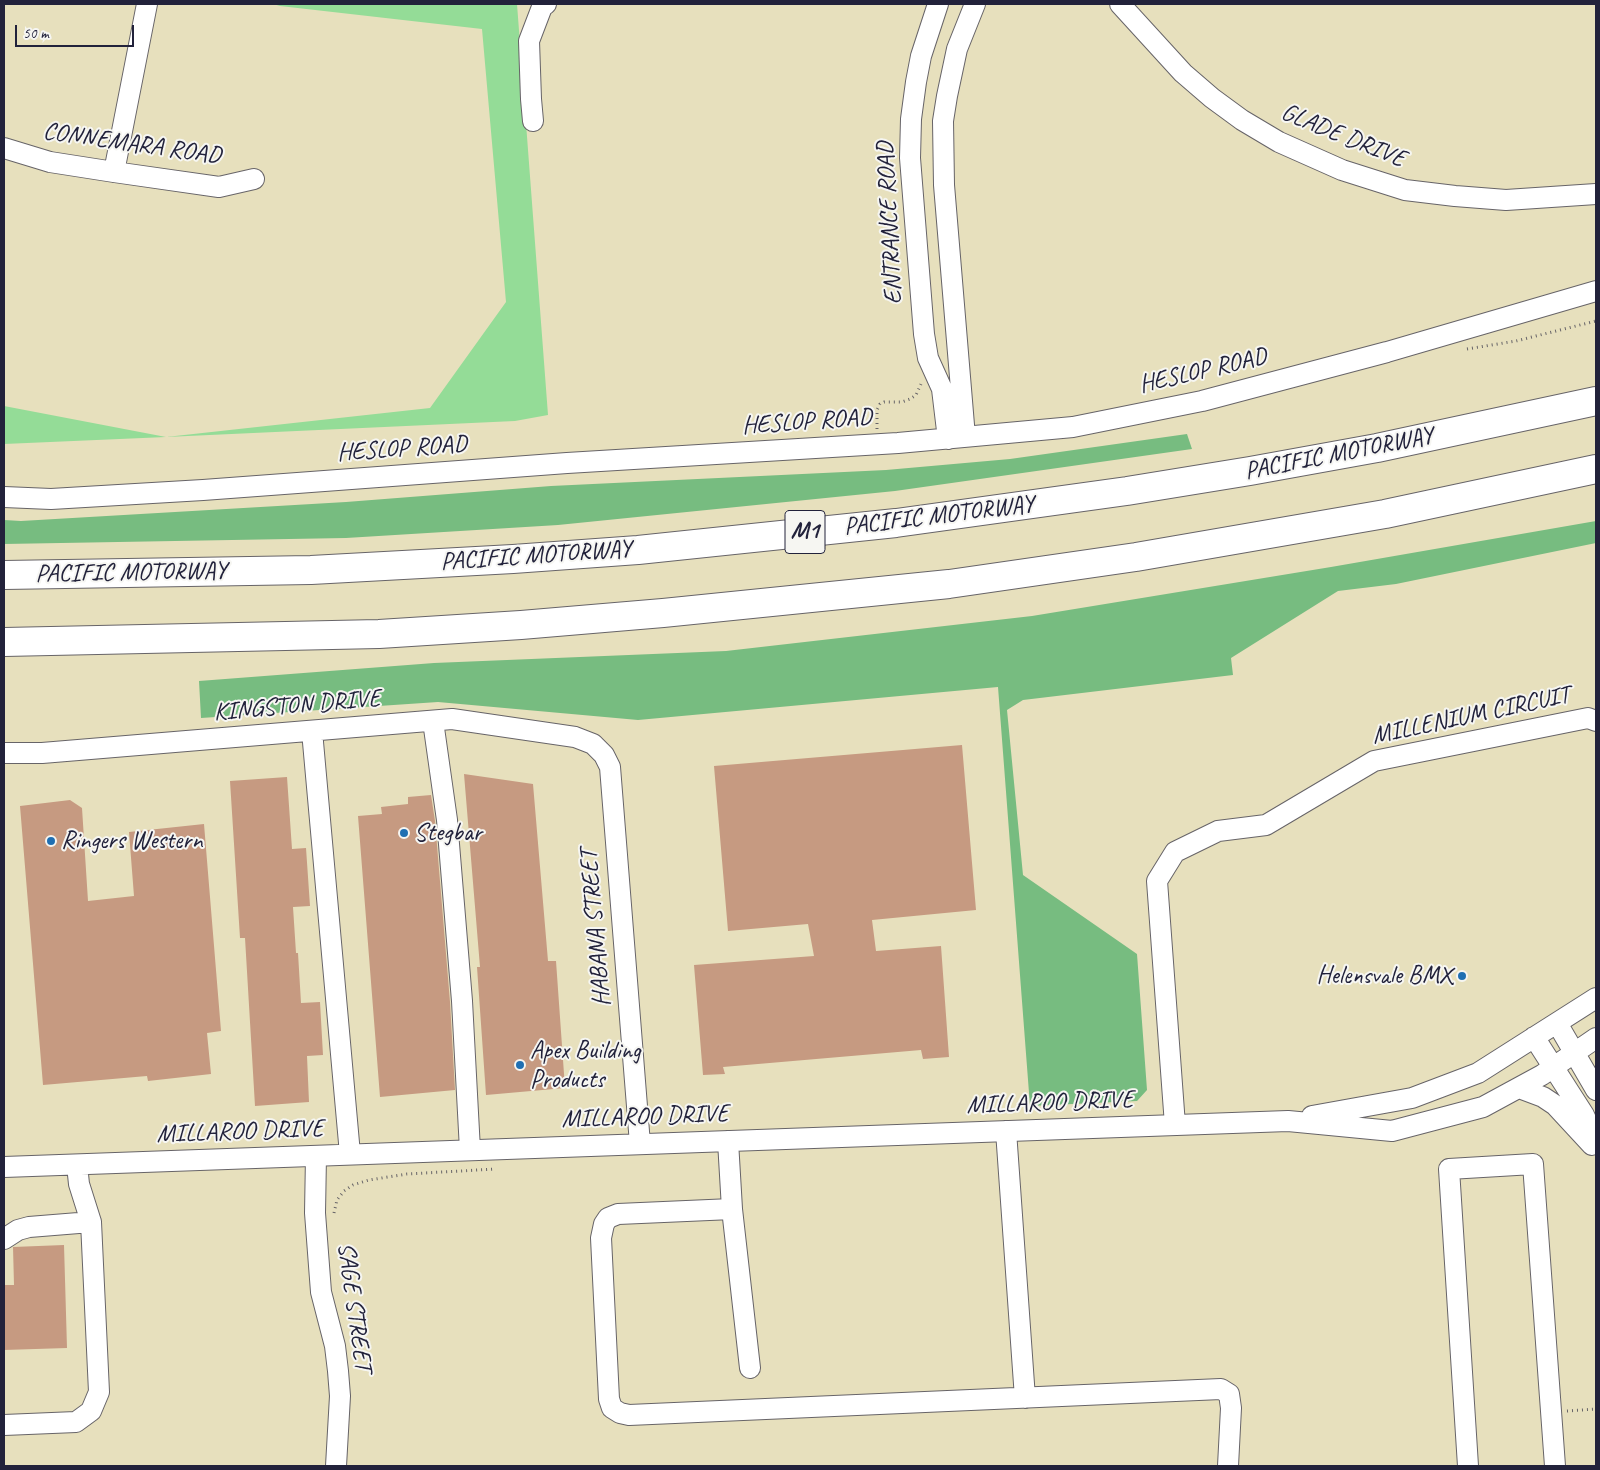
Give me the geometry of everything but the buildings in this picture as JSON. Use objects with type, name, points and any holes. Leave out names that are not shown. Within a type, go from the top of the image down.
[{"type":"highway","name":"PACIFIC MOTORWAY","points":[[4,575],[311,570],[514,559],[638,550],[886,524],[1128,491],[1250,471],[1377,448],[1596,401]]},
{"type":"highway","points":[[4,642],[398,633],[654,614],[948,584],[1136,557],[1385,514],[1596,469]]},
{"type":"street","points":[[114,172],[147,4]]},
{"type":"street","points":[[534,121],[531,99],[529,41],[542,7],[546,4]]},
{"type":"street","name":"ENTRANCE ROAD","points":[[938,4],[921,56],[911,119],[911,185],[924,334],[928,358],[942,389],[957,438]]},
{"type":"street","points":[[957,438],[944,185],[943,121],[957,48],[974,4]]},
{"type":"street","name":"GLADE DRIVE","points":[[1120,4],[1183,73],[1212,98],[1242,120],[1279,142],[1342,170],[1405,190],[1455,196],[1506,200],[1596,194]]},
{"type":"street","points":[[911,119],[943,121]]},
{"type":"street","name":"CONNEMARA ROAD","points":[[4,148],[50,162],[219,187],[254,179]]},
{"type":"street","name":"HESLOP ROAD","points":[[4,497],[51,499],[194,490],[558,464],[878,444],[1073,427],[1202,401],[1387,352],[1596,291]]},
{"type":"street","name":"MILLENIUM CIRCUIT","points":[[1174,1125],[1157,881],[1175,852],[1218,831],[1266,825],[1374,761],[1588,718],[1596,721]]},
{"type":"street","name":"KINGSTON DRIVE","points":[[4,753],[42,753],[452,720],[575,737],[593,744]]},
{"type":"street","points":[[433,721],[448,820],[462,1001],[470,1150]]},
{"type":"street","points":[[312,731],[350,1154]]},
{"type":"street","name":"HABANA STREET","points":[[593,744],[604,756],[610,767],[640,1144]]},
{"type":"street","name":"MILLAROO DRIVE","points":[[1288,1121],[1412,1098],[1478,1073],[1596,998]]},
{"type":"street","points":[[1557,1023],[1596,1090]]},
{"type":"street","points":[[1534,1037],[1584,1115],[1596,1140]]},
{"type":"street","name":"MILLAROO DRIVE","points":[[4,1167],[1288,1121],[1392,1131],[1483,1107],[1553,1068],[1596,1038]]},
{"type":"street","points":[[1518,1088],[1543,1097],[1555,1105],[1596,1150]]},
{"type":"street","points":[[1006,1131],[1025,1398]]},
{"type":"street","points":[[728,1141],[732,1209],[750,1368]]},
{"type":"street","name":"SAGE STREET","points":[[316,1156],[315,1213],[321,1292],[335,1346],[340,1396],[336,1466]]},
{"type":"street","points":[[1468,1466],[1449,1169],[1533,1164],[1555,1466]]},
{"type":"street","points":[[4,1425],[76,1422],[91,1411],[99,1392],[91,1222],[79,1184],[77,1165]]},
{"type":"street","points":[[732,1209],[618,1214],[608,1218],[604,1224],[602,1238],[609,1399],[612,1408],[620,1413],[1221,1389],[1228,1394],[1231,1408],[1228,1466]]},
{"type":"street","points":[[4,1239],[18,1230],[29,1227],[91,1222]]},
{"type":"path","points":[[1463,349],[1525,339],[1596,321]]},
{"type":"path","points":[[878,444],[878,406],[884,402],[902,402],[910,399],[916,395],[923,378]]},
{"type":"path","points":[[334,1222],[337,1200],[344,1190],[353,1185],[407,1174],[496,1169]]},
{"type":"path","points":[[1551,1412],[1596,1409]]},
{"type":"green space","points":[[273,4],[517,4],[548,415],[515,421],[166,437],[430,408],[506,302],[482,29]]},
{"type":"green space","points":[[4,406],[166,437],[4,444]]},
{"type":"green space","points":[[1187,434],[1192,449],[895,491],[558,525],[346,538],[4,544],[4,520],[21,521],[346,502],[551,486],[886,470],[1010,459]]},
{"type":"green space","points":[[1596,521],[1596,543],[1396,584],[1338,591],[1231,658],[1233,675],[1023,700],[1007,710],[1023,875],[1137,954],[1147,1090],[1137,1101],[1030,1106],[998,687],[638,720],[438,702],[201,718],[199,681],[434,663],[726,651],[1032,616]]},
{"type":"place","name":"Stegbar","points":[[404,833]]},
{"type":"place","name":"Ringers Western","points":[[51,841]]},
{"type":"place","name":"Helensvale BMX","points":[[1462,976]]},
{"type":"place","name":"Apex Building Products","points":[[520,1065]]}]
